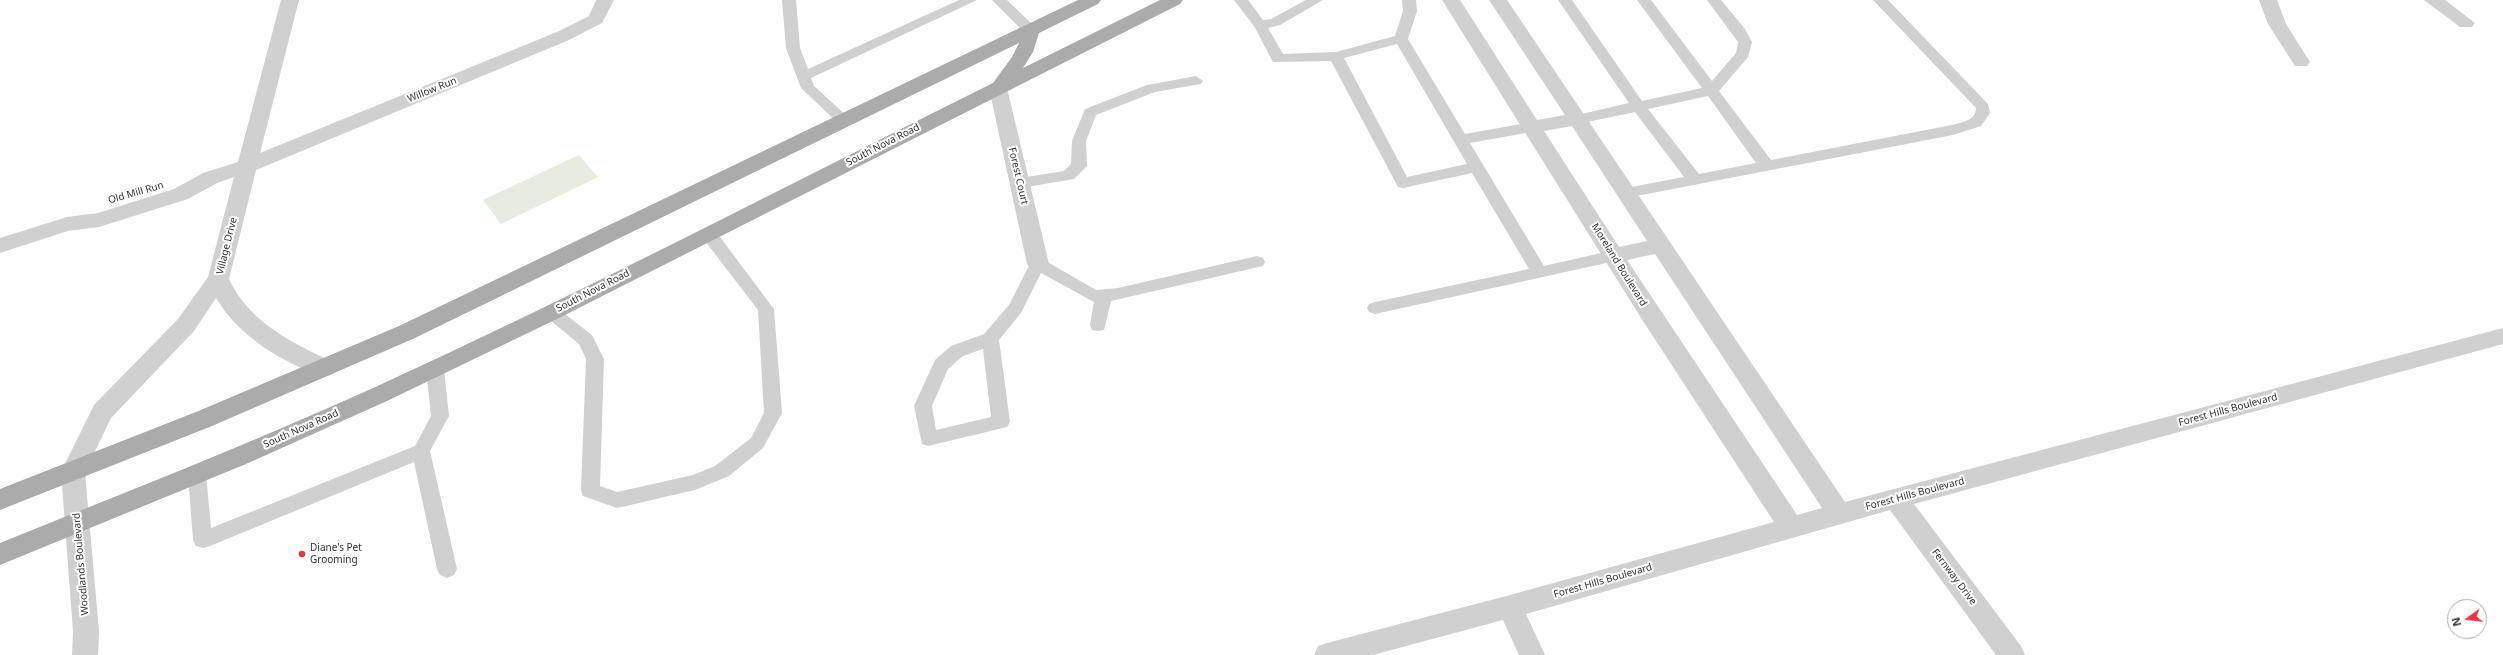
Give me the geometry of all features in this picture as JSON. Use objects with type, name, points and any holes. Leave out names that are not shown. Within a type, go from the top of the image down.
[{"type":"main road","points":[[0,500],[73,472],[325,368],[407,332],[1092,0]]},
{"type":"main road","name":"South Nova Road","points":[[0,554],[197,474],[435,369],[1174,0]]},
{"type":"main road","points":[[998,88],[1023,57],[1029,45],[1030,30]]},
{"type":"street","name":"Village Drive","points":[[73,472],[102,412],[186,325],[218,279],[290,0]]},
{"type":"street","name":"Willow Run","points":[[247,166],[563,36],[596,19],[605,0]]},
{"type":"street","name":"Moreland Boulevard","points":[[1451,0],[1614,256],[1792,528]]},
{"type":"street","points":[[1498,0],[1839,514]]},
{"type":"street","points":[[2268,0],[2277,24],[2301,62]]},
{"type":"street","points":[[2433,0],[2466,23]]},
{"type":"street","name":"Forest Court","points":[[998,88],[1038,264]]},
{"type":"street","points":[[1532,127],[1578,119]]},
{"type":"street","name":"Old Mill Run","points":[[0,246],[67,224],[99,220],[181,194],[210,178],[247,166]]},
{"type":"street","points":[[1614,256],[1661,245]]},
{"type":"street","points":[[218,279],[224,294],[240,314],[285,350],[325,368]]},
{"type":"street","name":"Forest Hills Boulevard","points":[[1328,655],[1510,607],[1839,514],[2503,336]]},
{"type":"street","name":"Woodlands Boulevard","points":[[73,472],[86,631],[85,655]]},
{"type":"street","name":"Fernway Drive","points":[[1896,499],[2012,655]]},
{"type":"street","points":[[1510,607],[1532,655]]},
{"type":"lane","points":[[789,0],[793,48],[808,88],[843,120]]},
{"type":"lane","points":[[804,76],[970,0]]},
{"type":"lane","points":[[999,0],[1030,30]]},
{"type":"lane","points":[[1241,0],[1260,25],[1278,59],[1336,56],[1401,38]]},
{"type":"lane","points":[[1260,25],[1275,22],[1316,0]]},
{"type":"lane","points":[[1409,0],[1410,11],[1401,38],[1540,273]]},
{"type":"lane","points":[[1565,0],[1639,107],[1695,180]]},
{"type":"lane","points":[[1644,0],[1767,166]]},
{"type":"lane","points":[[1578,119],[1711,92],[1743,54],[1745,42],[1740,32],[1714,0]]},
{"type":"lane","points":[[1626,193],[1953,130],[1976,123],[1980,119],[1983,107],[1880,0]]},
{"type":"lane","points":[[1336,56],[1403,183],[1476,167]]},
{"type":"lane","points":[[1020,183],[1069,175],[1079,166],[1079,141],[1090,112],[1152,88],[1196,81]]},
{"type":"lane","points":[[1461,140],[1532,127]]},
{"type":"lane","points":[[551,312],[586,340],[595,359],[590,490],[617,500],[695,482],[722,471],[757,443],[773,413],[766,309],[708,233]]},
{"type":"lane","points":[[1375,308],[1614,256]]},
{"type":"lane","points":[[990,339],[1001,422],[928,439],[922,406],[941,365],[957,351],[990,339],[1016,310],[1038,264],[1094,296],[1258,262]]},
{"type":"lane","points":[[1098,325],[1104,295]]},
{"type":"lane","points":[[197,474],[203,540],[421,452],[440,416],[435,369]]},
{"type":"lane","points":[[421,452],[447,569]]},
{"type":"shaded area","points":[[579,155],[598,177],[501,224],[483,200]]},
{"type":"place","name":"Diane's Pet Grooming","points":[[302,554]]}]
